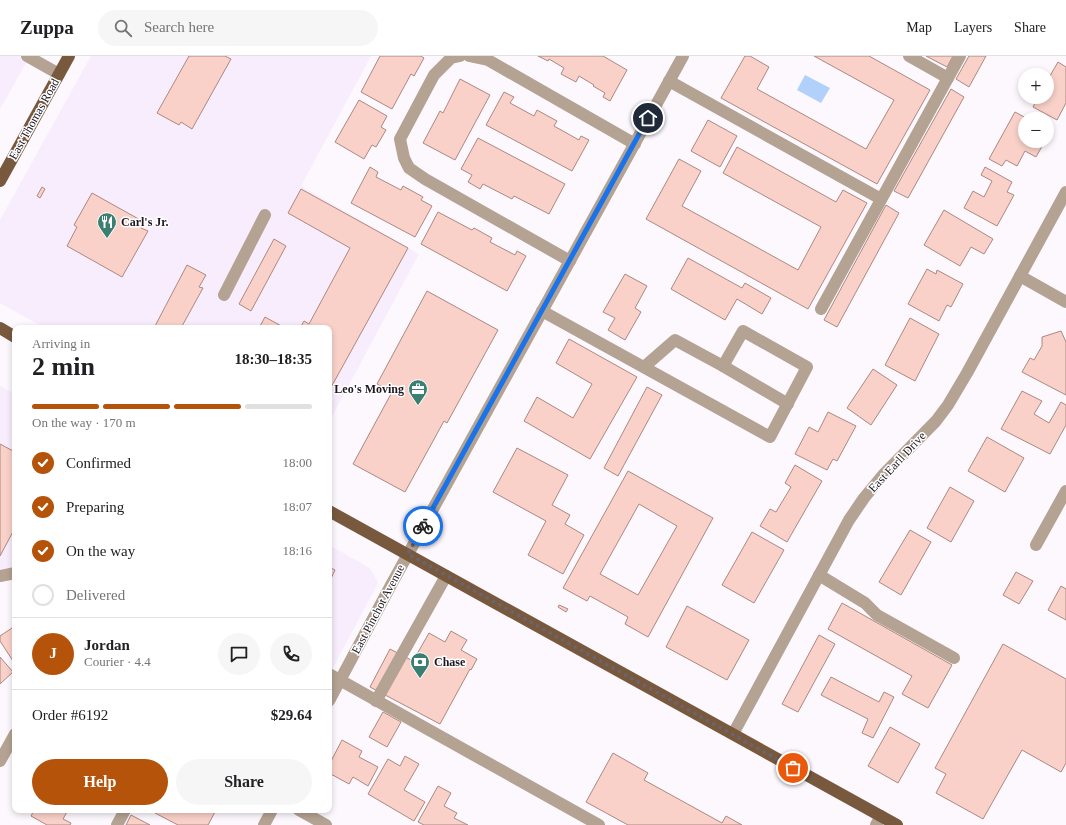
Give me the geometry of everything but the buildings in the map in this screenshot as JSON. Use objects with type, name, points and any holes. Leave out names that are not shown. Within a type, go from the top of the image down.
[{"type":"main road","name":"East Thomas Road","points":[[1,177],[69,56]]},
{"type":"main road","points":[[0,328],[12,334]]},
{"type":"main road","points":[[332,513],[733,734],[879,821],[897,825]]},
{"type":"street","points":[[27,56],[59,74]]},
{"type":"street","points":[[460,56],[451,58],[434,75],[400,138],[404,158],[409,168],[425,179],[570,261]]},
{"type":"street","points":[[470,56],[488,60],[635,144]]},
{"type":"street","name":"East Pinchot Avenue","points":[[332,695],[408,554],[683,56]]},
{"type":"street","points":[[909,56],[948,78]]},
{"type":"street","points":[[821,309],[960,56]]},
{"type":"street","points":[[669,81],[881,198]]},
{"type":"street","name":"East Earll Drive","points":[[733,734],[849,520],[864,498],[883,475],[936,421],[948,405],[1066,192]]},
{"type":"street","points":[[224,295],[265,215]]},
{"type":"street","points":[[1020,276],[1066,302]]},
{"type":"street","points":[[542,311],[770,437],[807,367],[742,330],[723,366]]},
{"type":"street","points":[[644,367],[675,340],[788,404]]},
{"type":"street","points":[[1036,545],[1066,491]]},
{"type":"street","points":[[0,576],[12,574]]},
{"type":"street","points":[[819,575],[866,603],[877,615],[954,658]]},
{"type":"street","points":[[376,701],[446,576]]},
{"type":"street","points":[[332,676],[599,825]]},
{"type":"street","points":[[0,761],[12,739]]},
{"type":"street","points":[[117,825],[123,813]]},
{"type":"street","points":[[264,825],[270,813]]},
{"type":"street","points":[[304,813],[326,825]]},
{"type":"shaded area","points":[[0,56],[30,56],[0,109]]},
{"type":"shaded area","points":[[91,56],[371,56],[301,186],[419,254],[332,416],[332,325],[40,325],[0,303],[0,220]]},
{"type":"shaded area","points":[[0,386],[12,392],[12,572],[0,575]]},
{"type":"shaded area","points":[[332,547],[370,568],[378,583],[332,669]]},
{"type":"water","points":[[805,75],[830,88],[821,103],[797,90]]},
{"type":"way so far","points":[[423,526],[408,554],[793,768]]},
{"type":"place","name":"Carl's Jr.","points":[[107,239]]},
{"type":"place","name":"Leo's Moving","points":[[418,406]]},
{"type":"place","name":"Chase","points":[[420,679]]},
{"type":"route","points":[[423,526],[648,118]]}]
